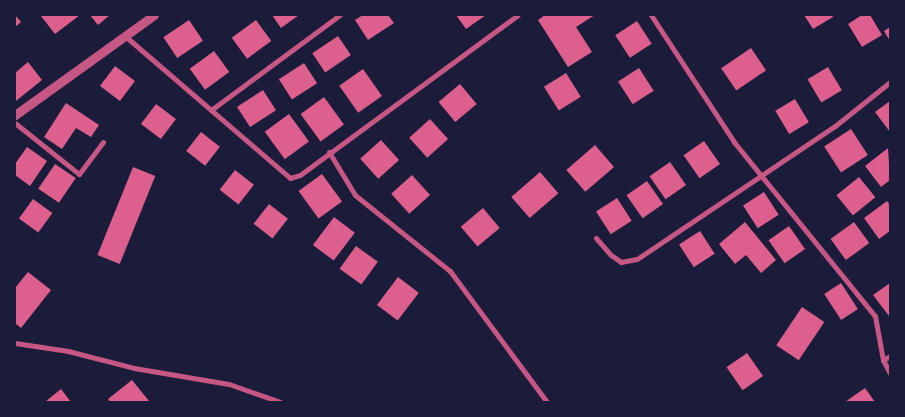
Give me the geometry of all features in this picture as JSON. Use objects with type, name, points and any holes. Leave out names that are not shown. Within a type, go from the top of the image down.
[{"type":"street","points":[[15,115],[154,15]]},
{"type":"street","points":[[211,110],[340,15]]},
{"type":"street","points":[[125,36],[290,178],[300,174],[518,15]]},
{"type":"street","points":[[651,15],[734,142],[875,316],[883,360],[890,373]]},
{"type":"street","points":[[596,238],[610,255],[621,262],[636,259],[835,126],[890,82]]},
{"type":"street","points":[[15,123],[79,174],[102,142]]},
{"type":"street","points":[[329,152],[356,195],[450,271],[547,402]]},
{"type":"street","points":[[15,343],[68,351],[134,368],[229,384],[280,402]]},
{"type":"street","points":[[883,360],[890,356]]},
{"type":"building","points":[[15,15],[21,22],[15,27]]},
{"type":"building","points":[[42,15],[80,15],[55,34]]},
{"type":"building","points":[[90,15],[110,15],[98,25]]},
{"type":"building","points":[[272,15],[299,15],[281,28]]},
{"type":"building","points":[[363,15],[388,15],[394,23],[368,40],[355,20]]},
{"type":"building","points":[[456,15],[486,15],[466,29]]},
{"type":"building","points":[[545,15],[595,15],[576,27],[592,52],[568,67],[538,20]]},
{"type":"building","points":[[804,15],[832,15],[833,17],[813,29]]},
{"type":"building","points":[[862,15],[870,15],[882,35],[862,47],[848,24]]},
{"type":"building","points":[[189,20],[203,41],[177,58],[163,37]]},
{"type":"building","points":[[256,20],[271,41],[247,59],[232,38]]},
{"type":"building","points":[[637,21],[652,44],[630,58],[615,35]]},
{"type":"building","points":[[890,27],[890,41],[884,31]]},
{"type":"building","points":[[338,36],[351,55],[325,72],[312,53]]},
{"type":"building","points":[[751,48],[766,70],[736,91],[721,68]]},
{"type":"building","points":[[214,51],[229,72],[205,90],[190,69]]},
{"type":"building","points":[[28,62],[42,80],[16,101],[15,73]]},
{"type":"building","points":[[304,63],[317,83],[292,99],[279,79]]},
{"type":"building","points":[[115,66],[135,81],[120,101],[100,86]]},
{"type":"building","points":[[828,67],[842,90],[821,103],[807,79]]},
{"type":"building","points":[[639,68],[654,91],[633,104],[618,82]]},
{"type":"building","points":[[363,69],[382,96],[358,113],[339,86]]},
{"type":"building","points":[[566,73],[581,97],[559,111],[544,87]]},
{"type":"building","points":[[460,84],[477,104],[455,122],[439,102]]},
{"type":"building","points":[[263,90],[276,110],[250,127],[237,107]]},
{"type":"building","points":[[324,97],[344,125],[321,142],[301,114]]},
{"type":"building","points":[[795,99],[809,122],[789,134],[775,111]]},
{"type":"building","points":[[890,101],[890,132],[875,112]]},
{"type":"building","points":[[66,103],[99,125],[91,137],[76,128],[62,149],[44,137]]},
{"type":"building","points":[[156,104],[176,119],[161,139],[141,124]]},
{"type":"building","points":[[289,114],[309,142],[285,159],[265,132]]},
{"type":"building","points":[[430,119],[448,139],[427,158],[409,138]]},
{"type":"building","points":[[851,129],[868,155],[841,172],[824,146]]},
{"type":"building","points":[[201,132],[220,147],[205,166],[186,151]]},
{"type":"building","points":[[381,140],[399,160],[378,179],[360,159]]},
{"type":"building","points":[[704,141],[720,164],[700,178],[684,155]]},
{"type":"building","points":[[595,145],[614,167],[585,192],[566,170]]},
{"type":"building","points":[[27,147],[47,161],[30,186],[15,175],[15,164]]},
{"type":"building","points":[[888,148],[890,180],[881,187],[865,166]]},
{"type":"building","points":[[670,162],[686,185],[666,199],[650,176]]},
{"type":"building","points":[[55,164],[76,178],[59,203],[38,189]]},
{"type":"building","points":[[133,167],[155,176],[120,264],[97,255]]},
{"type":"building","points":[[235,170],[254,185],[239,204],[220,190]]},
{"type":"building","points":[[540,172],[558,193],[530,218],[511,197]]},
{"type":"building","points":[[322,174],[342,202],[319,219],[299,191]]},
{"type":"building","points":[[412,175],[430,195],[409,214],[391,194]]},
{"type":"building","points":[[859,177],[875,197],[853,215],[836,195]]},
{"type":"building","points":[[647,181],[663,204],[643,218],[627,195]]},
{"type":"building","points":[[764,192],[779,215],[758,228],[743,206]]},
{"type":"building","points":[[617,198],[632,221],[611,234],[596,212]]},
{"type":"building","points":[[33,199],[52,213],[38,233],[19,218]]},
{"type":"building","points":[[887,201],[890,205],[890,231],[879,239],[864,218]]},
{"type":"building","points":[[269,204],[288,219],[273,238],[254,224]]},
{"type":"building","points":[[483,208],[500,228],[477,247],[461,227]]},
{"type":"building","points":[[334,217],[355,233],[334,261],[313,245]]},
{"type":"building","points":[[745,222],[776,260],[761,273],[746,255],[735,264],[719,244]]},
{"type":"building","points":[[854,222],[869,243],[846,260],[831,239]]},
{"type":"building","points":[[789,226],[805,249],[785,263],[769,240]]},
{"type":"building","points":[[700,231],[715,254],[694,267],[679,245]]},
{"type":"building","points":[[356,246],[378,262],[361,285],[340,269]]},
{"type":"building","points":[[28,272],[51,290],[21,328],[15,323],[15,288]]},
{"type":"building","points":[[398,277],[419,293],[398,321],[377,305]]},
{"type":"building","points":[[841,283],[858,309],[841,320],[824,294]]},
{"type":"building","points":[[890,283],[890,315],[889,316],[873,295]]},
{"type":"building","points":[[802,307],[824,322],[799,360],[776,345]]},
{"type":"building","points":[[747,353],[763,376],[743,390],[727,367]]},
{"type":"building","points":[[132,380],[149,401],[110,402],[108,399]]},
{"type":"building","points":[[865,388],[875,402],[845,402]]},
{"type":"building","points":[[61,389],[71,402],[45,402]]}]
